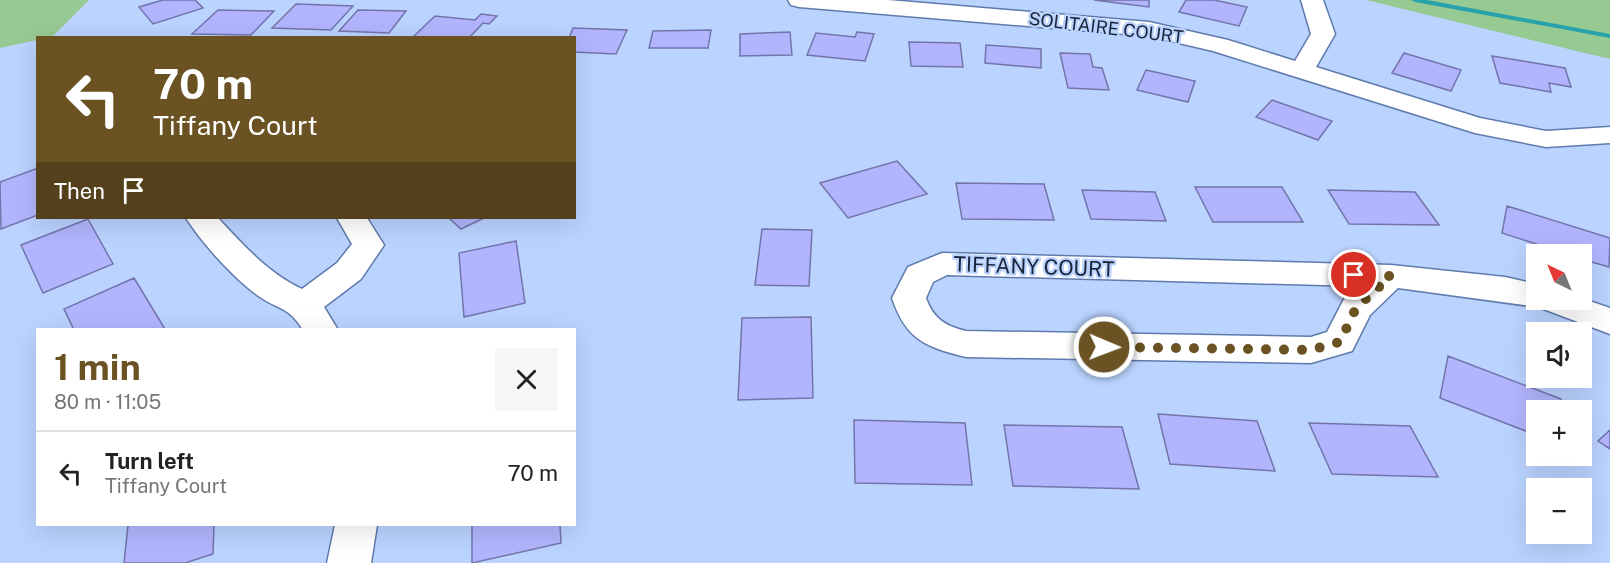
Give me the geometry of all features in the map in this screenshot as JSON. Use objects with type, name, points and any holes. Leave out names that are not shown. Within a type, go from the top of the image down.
[{"type":"street","name":"SOLITAIRE COURT","points":[[799,0],[1087,22],[1149,30],[1220,45],[1474,125],[1546,140],[1610,135]]},
{"type":"street","points":[[1302,70],[1323,34],[1312,0]]},
{"type":"street","points":[[202,219],[238,259],[271,288],[312,317],[368,245],[353,219]]},
{"type":"street","name":"TIFFANY COURT","points":[[1391,276],[1356,308],[1340,342],[1311,350],[966,344],[937,337],[916,320],[909,298],[920,275],[942,264],[1391,276],[1505,289],[1526,294]]},
{"type":"street","points":[[1579,310],[1610,321]]},
{"type":"street","points":[[349,563],[356,526]]},
{"type":"green space","points":[[0,0],[89,0],[53,36],[36,36],[36,40],[0,48]]},
{"type":"green space","points":[[1366,0],[1610,0],[1610,59]]},
{"type":"building","points":[[163,0],[195,0],[203,8],[153,24],[139,7]]},
{"type":"building","points":[[1094,0],[1149,0],[1149,7]]},
{"type":"building","points":[[1186,0],[1214,0],[1247,7],[1239,26],[1179,12]]},
{"type":"building","points":[[296,4],[353,6],[331,30],[272,28]]},
{"type":"building","points":[[218,10],[274,11],[251,35],[192,34]]},
{"type":"building","points":[[358,10],[406,11],[389,33],[339,31]]},
{"type":"building","points":[[481,14],[497,16],[489,24],[483,23],[471,36],[414,36],[435,16],[475,20]]},
{"type":"building","points":[[573,28],[627,30],[616,54],[576,52],[576,36],[570,36]]},
{"type":"building","points":[[711,30],[708,48],[649,48],[653,31]]},
{"type":"building","points":[[790,32],[792,55],[740,56],[740,34]]},
{"type":"building","points":[[857,32],[874,34],[865,61],[807,55],[816,33],[855,37]]},
{"type":"building","points":[[909,42],[960,43],[963,67],[911,66]]},
{"type":"building","points":[[986,45],[1041,49],[1041,68],[985,63]]},
{"type":"building","points":[[1060,53],[1090,54],[1093,67],[1102,68],[1109,90],[1068,88]]},
{"type":"building","points":[[1404,53],[1461,70],[1451,91],[1392,73]]},
{"type":"building","points":[[1492,56],[1565,68],[1571,87],[1549,83],[1551,92],[1500,83]]},
{"type":"building","points":[[1146,70],[1195,81],[1188,102],[1137,90]]},
{"type":"building","points":[[1272,100],[1332,121],[1318,140],[1256,117]]},
{"type":"building","points":[[897,161],[927,194],[848,218],[820,183]]},
{"type":"building","points":[[36,169],[36,216],[1,229],[0,182]]},
{"type":"building","points":[[956,183],[1044,184],[1054,220],[962,219]]},
{"type":"building","points":[[1195,187],[1282,187],[1303,222],[1213,222]]},
{"type":"building","points":[[1082,190],[1155,192],[1166,221],[1091,219]]},
{"type":"building","points":[[1328,190],[1415,192],[1439,225],[1349,224]]},
{"type":"building","points":[[1507,206],[1610,238],[1609,267],[1592,262],[1592,244],[1536,244],[1502,233]]},
{"type":"building","points":[[88,219],[113,264],[43,293],[21,245]]},
{"type":"building","points":[[450,219],[482,219],[461,229]]},
{"type":"building","points":[[762,229],[812,230],[809,286],[755,285]]},
{"type":"building","points":[[516,241],[525,303],[464,317],[459,253]]},
{"type":"building","points":[[134,278],[164,328],[73,328],[64,309]]},
{"type":"building","points":[[811,317],[813,398],[738,400],[742,318]]},
{"type":"building","points":[[1448,356],[1526,386],[1526,388],[1532,388],[1561,399],[1526,400],[1526,431],[1440,398]]},
{"type":"building","points":[[1158,414],[1257,421],[1275,471],[1170,464]]},
{"type":"building","points":[[854,420],[965,423],[972,485],[855,483]]},
{"type":"building","points":[[1309,423],[1410,426],[1438,477],[1332,474]]},
{"type":"building","points":[[1004,425],[1122,427],[1139,489],[1013,486]]},
{"type":"building","points":[[1610,430],[1610,449],[1598,441]]},
{"type":"building","points":[[128,526],[214,526],[213,554],[185,563],[124,563]]},
{"type":"building","points":[[472,526],[560,526],[561,543],[472,563]]},
{"type":"waterway","points":[[1415,0],[1610,36]]},
{"type":"route","points":[[1104,347],[1311,350],[1340,342],[1356,308],[1391,276],[1354,275]]}]
